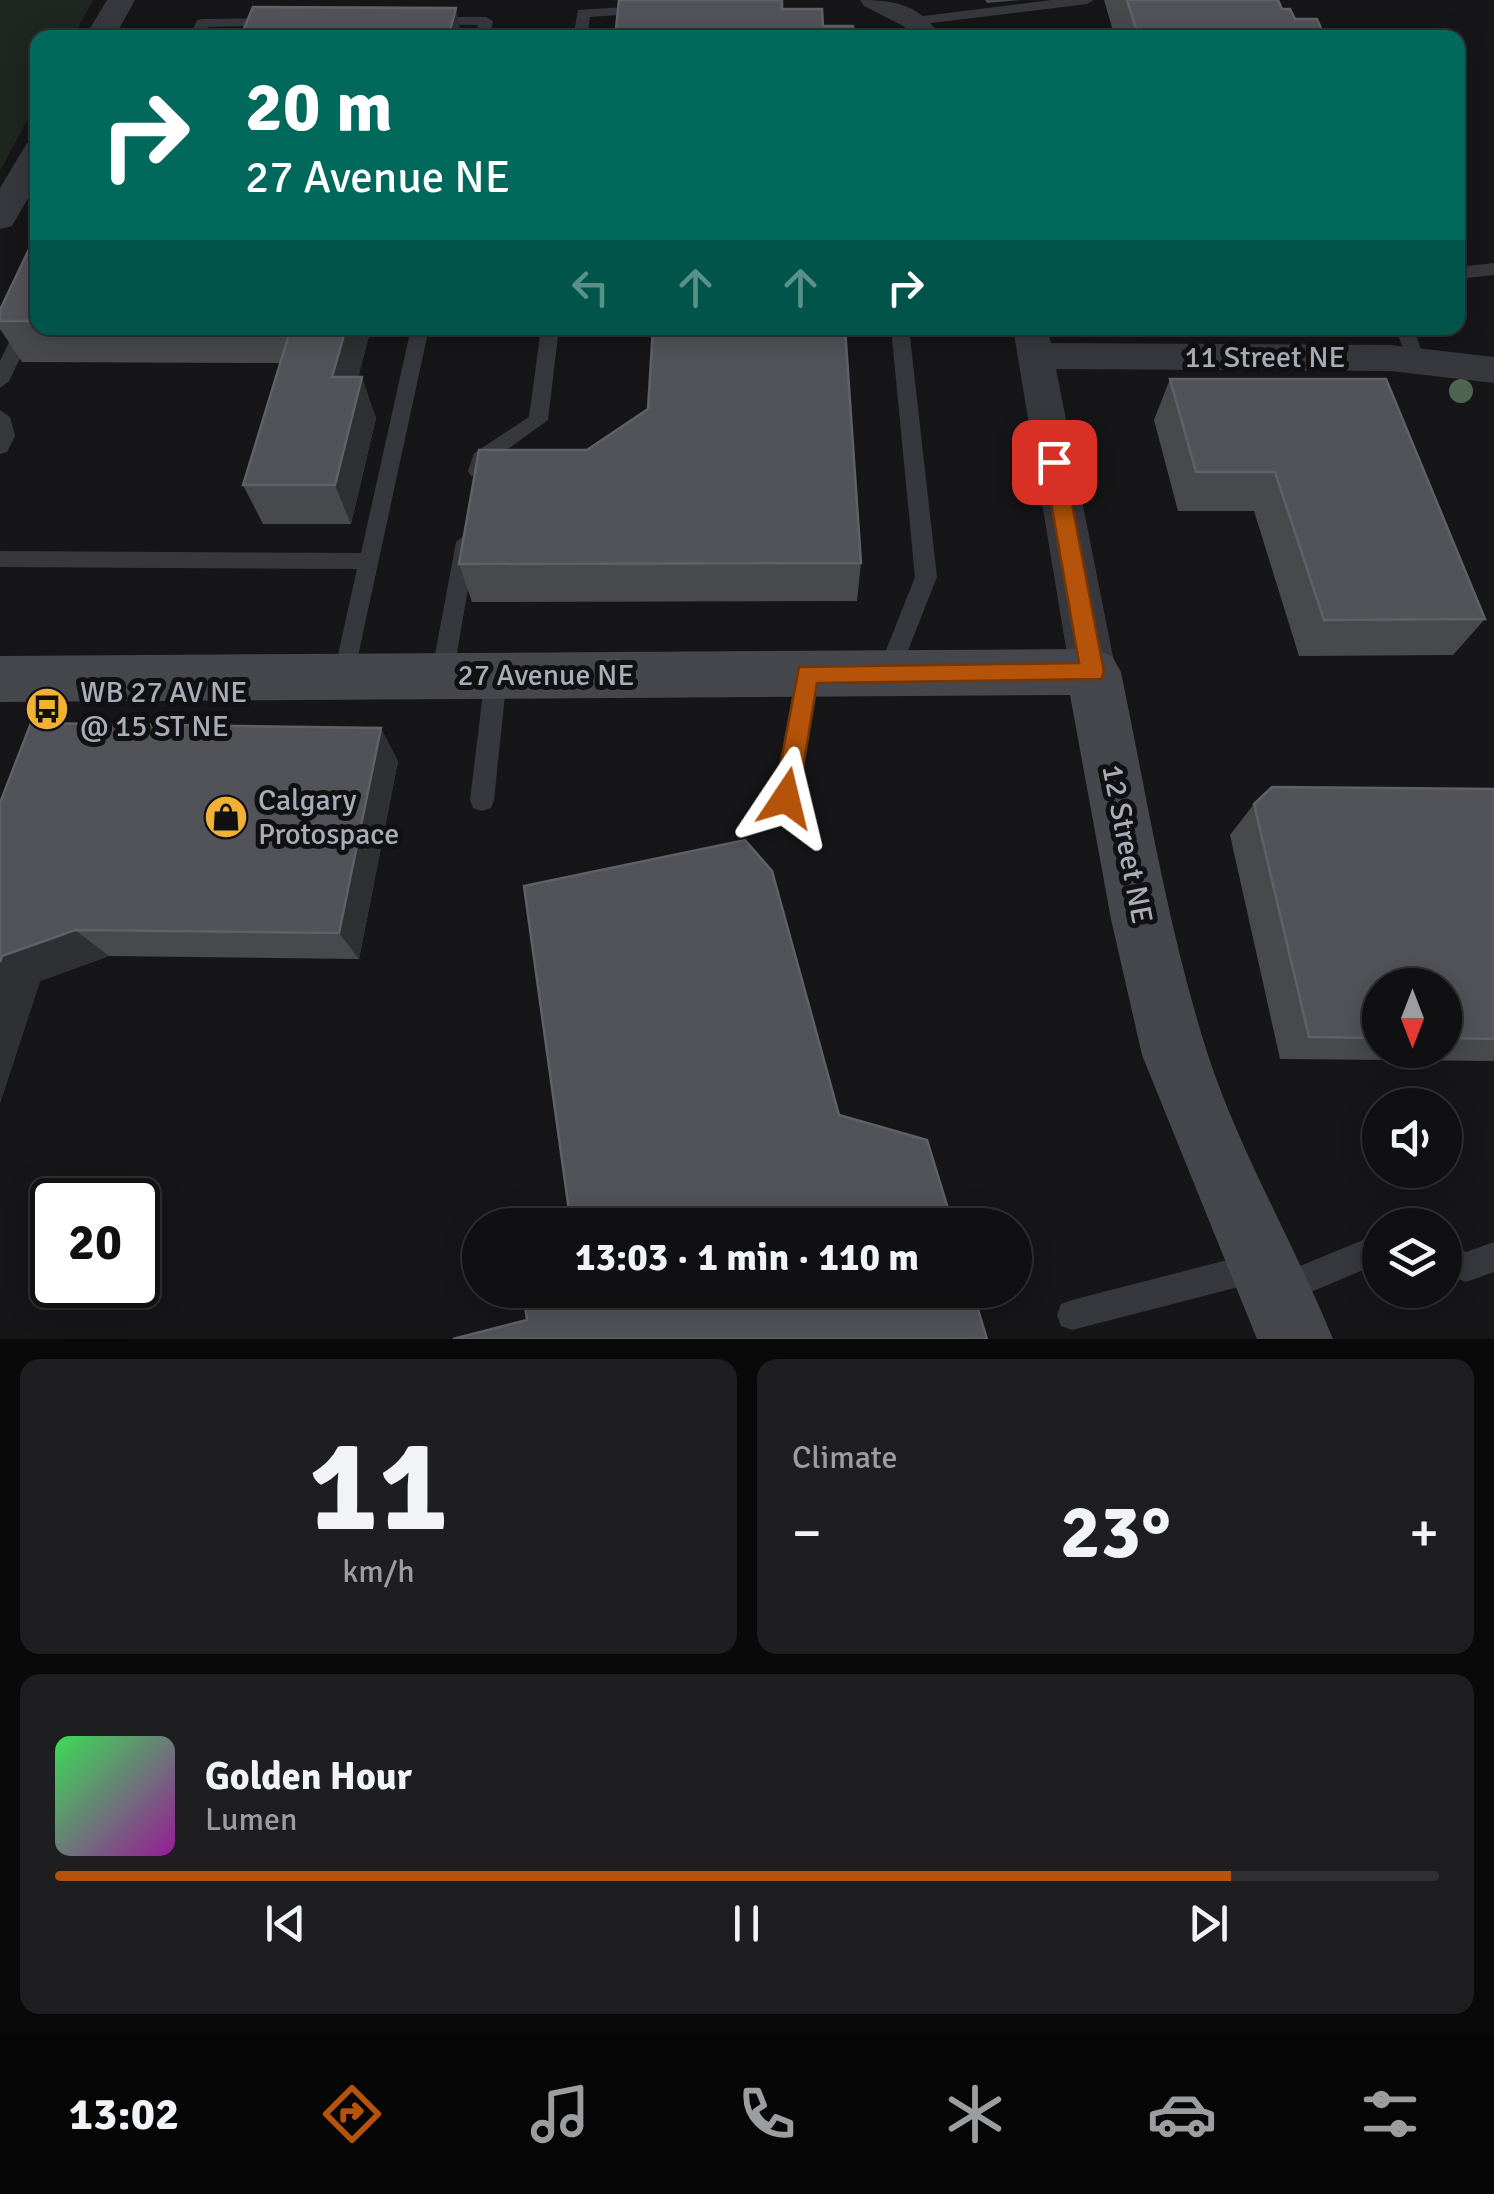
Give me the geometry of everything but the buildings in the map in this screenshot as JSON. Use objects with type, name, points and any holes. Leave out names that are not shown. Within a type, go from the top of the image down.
[{"type":"street","points":[[104,30],[121,0]]},
{"type":"street","points":[[874,0],[922,29]]},
{"type":"street","points":[[0,218],[27,189]]},
{"type":"street","name":"11 Street NE","points":[[1032,342],[1410,343],[1494,370]]},
{"type":"street","name":"12 Street NE","points":[[1032,342],[1092,672],[1174,1055],[1277,1299]]},
{"type":"street","name":"27 Avenue NE","points":[[0,679],[1092,672]]},
{"type":"lane","points":[[922,29],[1087,0]]},
{"type":"lane","points":[[581,30],[583,14],[641,5],[660,10]]},
{"type":"lane","points":[[410,22],[486,21],[484,30]]},
{"type":"lane","points":[[199,30],[202,23],[296,22]]},
{"type":"lane","points":[[1465,272],[1494,269]]},
{"type":"lane","points":[[0,381],[30,317]]},
{"type":"lane","points":[[344,677],[418,335]]},
{"type":"lane","points":[[442,676],[481,458],[538,420],[549,335]]},
{"type":"lane","points":[[888,673],[926,577],[901,335]]},
{"type":"lane","points":[[0,417],[5,436],[0,448]]},
{"type":"lane","points":[[0,559],[369,560]]},
{"type":"lane","points":[[786,798],[807,674]]},
{"type":"lane","points":[[482,800],[496,676]]},
{"type":"lane","points":[[1072,1315],[1277,1299],[1362,1257]]},
{"type":"lane","points":[[1462,1265],[1494,1257]]},
{"type":"shaded area","points":[[0,0],[93,0],[77,30],[30,30],[30,115],[0,171]]},
{"type":"place","name":"WB 27 AV NE @ 15 ST NE","points":[[47,709]]},
{"type":"place","name":"Calgary Protospace","points":[[226,817]]},
{"type":"route","points":[[786,798],[807,674],[1092,672],[1054,462]]}]
